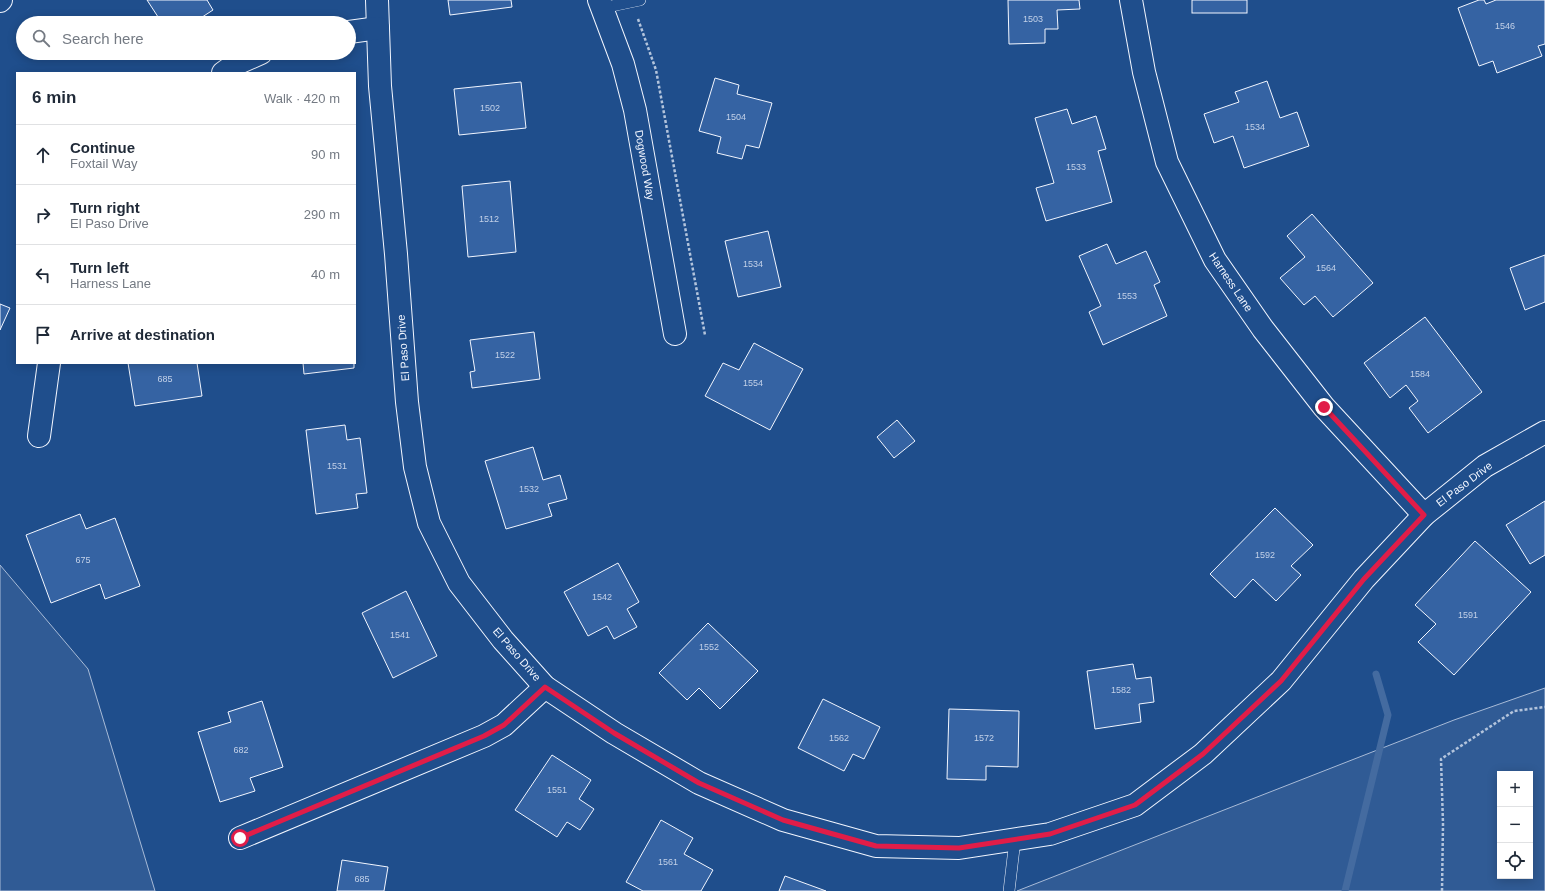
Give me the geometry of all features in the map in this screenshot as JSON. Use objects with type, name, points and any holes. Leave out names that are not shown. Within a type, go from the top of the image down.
[{"type":"street","name":"El Paso Drive","points":[[377,0],[380,86],[396,254],[406,402],[414,467],[429,523],[459,583],[503,640],[545,687],[614,733],[699,783],[783,820],[876,846],[959,848],[1050,834],[1135,805],[1203,754],[1281,681],[1364,579],[1424,515],[1485,466],[1545,432]]},
{"type":"street","name":"Harness Lane","points":[[1131,0],[1144,72],[1167,162],[1214,260],[1263,329],[1324,407],[1424,515]]},
{"type":"street","name":"Dogwood Way","points":[[601,4],[623,64],[635,110],[675,334]]},
{"type":"street","points":[[356,31],[378,28]]},
{"type":"street","points":[[224,72],[234,65],[245,60]]},
{"type":"street","points":[[39,436],[49,364]]},
{"type":"street","points":[[240,838],[484,736],[504,725],[545,687]]},
{"type":"lane","points":[[601,4],[635,1]]},
{"type":"lane","points":[[1009,891],[1015,840]]},
{"type":"path","points":[[635,1],[656,70],[705,335]]},
{"type":"path","points":[[1442,891],[1443,824],[1441,759],[1514,711],[1545,707]]},
{"type":"shaded area","points":[[0,565],[88,669],[155,891],[0,891]]},
{"type":"shaded area","points":[[1545,688],[1545,891],[1017,891],[1454,720]]},
{"type":"building","points":[[147,0],[207,0],[213,10],[204,16],[157,16]]},
{"type":"building","points":[[448,0],[511,0],[512,7],[450,15]]},
{"type":"building","points":[[1008,0],[1079,0],[1080,9],[1057,10],[1058,29],[1045,29],[1045,43],[1009,44]]},
{"type":"building","points":[[1192,0],[1247,0],[1247,13],[1192,13]]},
{"type":"building","points":[[1479,0],[1484,0],[1486,4],[1496,0],[1545,0],[1545,44],[1538,46],[1542,56],[1497,73],[1493,61],[1479,66],[1458,8]]},
{"type":"building","points":[[715,78],[739,85],[737,94],[772,103],[759,148],[746,145],[742,159],[717,153],[721,137],[699,131]]},
{"type":"building","points":[[1267,81],[1280,118],[1297,112],[1309,146],[1244,168],[1233,136],[1214,143],[1204,114],[1239,102],[1235,92]]},
{"type":"building","points":[[521,82],[526,128],[459,135],[454,89]]},
{"type":"building","points":[[1067,109],[1072,124],[1096,116],[1106,149],[1098,151],[1112,202],[1046,221],[1036,188],[1054,183],[1035,118]]},
{"type":"building","points":[[510,181],[516,252],[468,257],[462,186]]},
{"type":"building","points":[[1312,214],[1373,283],[1333,317],[1315,296],[1304,305],[1280,278],[1305,257],[1287,236]]},
{"type":"building","points":[[768,231],[781,287],[738,297],[725,241]]},
{"type":"building","points":[[1107,244],[1116,264],[1146,251],[1160,282],[1154,285],[1167,316],[1103,345],[1089,312],[1101,306],[1079,256]]},
{"type":"building","points":[[1545,255],[1545,302],[1525,310],[1510,268]]},
{"type":"building","points":[[0,304],[10,308],[0,330]]},
{"type":"building","points":[[1425,317],[1482,392],[1428,433],[1409,408],[1418,401],[1406,385],[1390,398],[1364,363]]},
{"type":"building","points":[[534,332],[540,379],[472,388],[470,372],[475,371],[470,340]]},
{"type":"building","points":[[754,343],[803,369],[770,430],[705,396],[723,363],[739,370]]},
{"type":"building","points":[[128,364],[197,364],[202,396],[135,406]]},
{"type":"building","points":[[303,364],[354,364],[354,368],[304,374]]},
{"type":"building","points":[[897,420],[915,441],[894,458],[877,437]]},
{"type":"building","points":[[345,425],[347,440],[360,438],[367,493],[356,494],[358,508],[316,514],[306,430]]},
{"type":"building","points":[[533,447],[543,480],[560,475],[567,499],[548,504],[552,516],[506,529],[485,461]]},
{"type":"building","points":[[1545,501],[1545,555],[1530,564],[1506,525]]},
{"type":"building","points":[[1275,508],[1313,545],[1291,566],[1301,575],[1276,601],[1253,579],[1235,598],[1210,574]]},
{"type":"building","points":[[80,514],[86,529],[115,518],[140,586],[105,599],[100,584],[51,603],[26,535]]},
{"type":"building","points":[[1475,541],[1531,592],[1454,675],[1418,642],[1436,624],[1415,605]]},
{"type":"building","points":[[618,563],[639,602],[627,609],[637,627],[614,639],[607,626],[588,636],[564,592]]},
{"type":"building","points":[[406,591],[437,656],[393,678],[362,613]]},
{"type":"building","points":[[708,623],[758,671],[720,709],[699,688],[687,700],[659,673]]},
{"type":"building","points":[[1133,664],[1136,679],[1151,677],[1154,702],[1139,704],[1141,722],[1095,729],[1087,671]]},
{"type":"building","points":[[823,699],[880,727],[864,759],[853,754],[844,771],[798,748]]},
{"type":"building","points":[[262,701],[283,767],[250,778],[255,791],[220,802],[198,732],[231,722],[228,712]]},
{"type":"building","points":[[949,709],[1019,711],[1018,767],[986,766],[986,780],[947,779]]},
{"type":"building","points":[[552,755],[591,780],[579,799],[594,809],[580,830],[567,822],[557,837],[515,810]]},
{"type":"building","points":[[661,820],[693,838],[684,854],[713,870],[701,891],[643,891],[626,882]]},
{"type":"building","points":[[342,860],[388,867],[384,891],[337,891]]},
{"type":"building","points":[[785,876],[826,891],[779,891]]},
{"type":"waterway","points":[[1345,891],[1388,715],[1376,674]]},
{"type":"route","points":[[240,838],[484,736],[504,725],[545,687],[614,733],[699,783],[783,820],[876,846],[959,848],[1050,834],[1135,805],[1203,754],[1281,681],[1364,579],[1424,515],[1324,407]]}]
